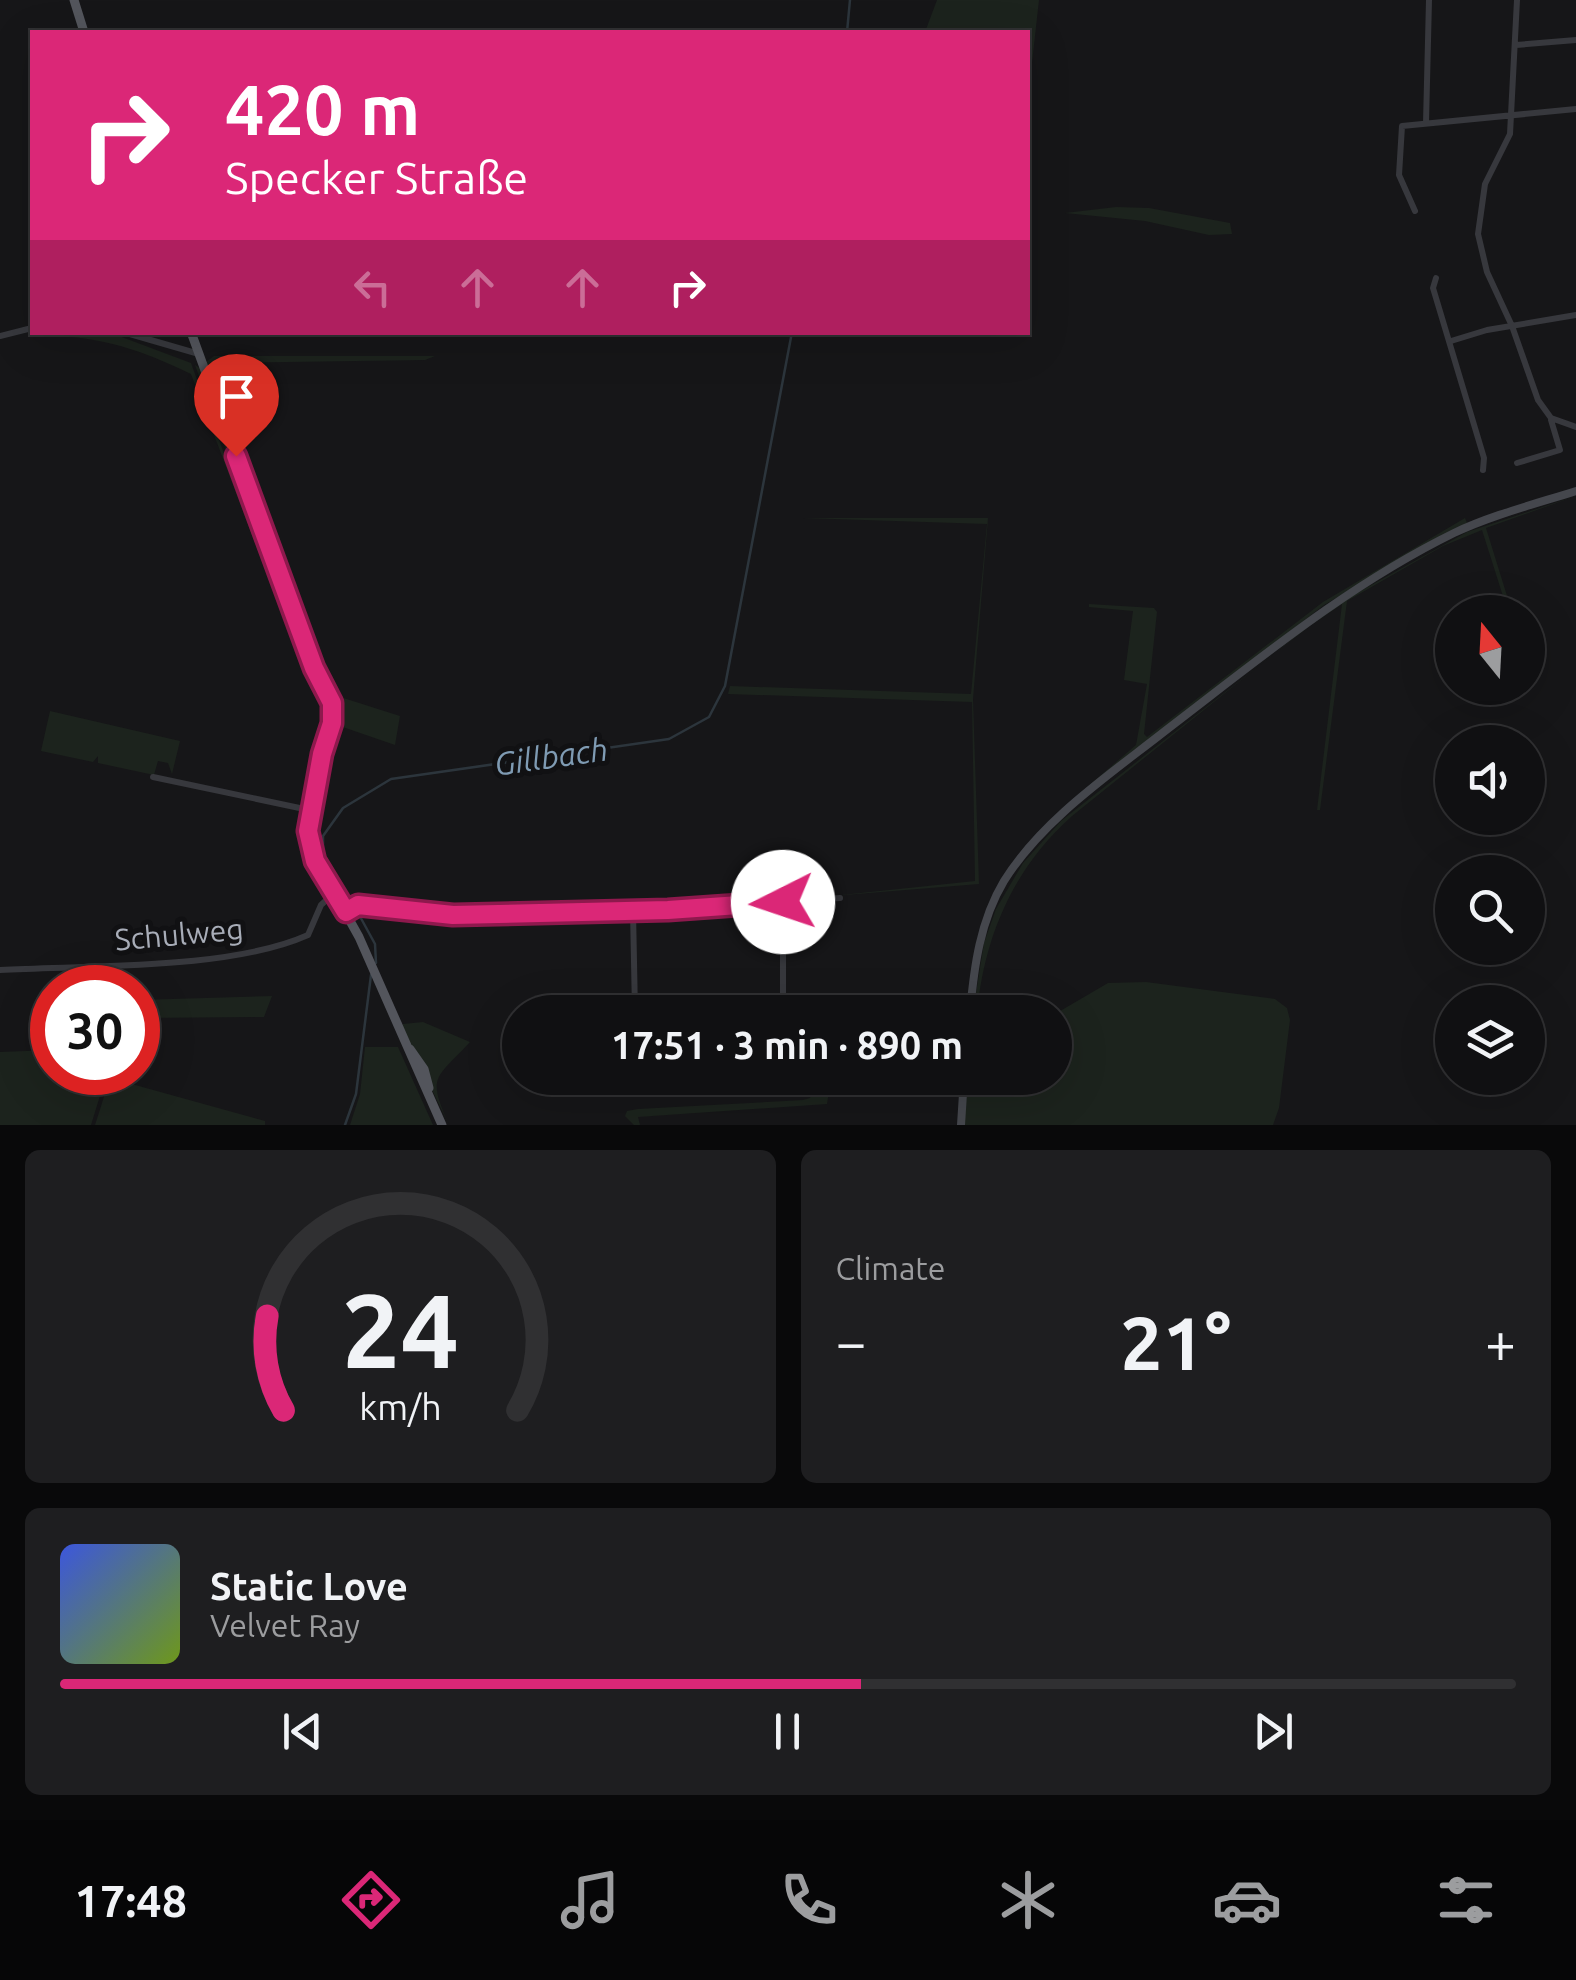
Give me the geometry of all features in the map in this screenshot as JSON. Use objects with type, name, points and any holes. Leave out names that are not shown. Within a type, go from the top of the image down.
[{"type":"main road","points":[[74,0],[83,30]]},
{"type":"main road","points":[[192,335],[326,706],[322,754],[309,810],[310,850],[372,964],[402,1039],[424,1069],[440,1121]]},
{"type":"main road","points":[[972,995],[978,949],[994,898],[1024,854],[1058,819],[1345,595],[1466,528],[1576,491]]},
{"type":"main road","points":[[961,1125],[963,1095]]},
{"type":"street","points":[[1426,123],[1429,0]]},
{"type":"street","points":[[1517,0],[1507,144],[1485,184],[1478,218],[1484,262],[1538,400],[1551,418],[1560,450],[1517,463]]},
{"type":"street","points":[[1516,45],[1576,40]]},
{"type":"street","points":[[1415,211],[1400,174],[1401,128],[1576,109]]},
{"type":"street","points":[[1436,278],[1433,288],[1484,458],[1483,470]]},
{"type":"street","points":[[1451,341],[1576,315]]},
{"type":"street","points":[[0,336],[30,328]]},
{"type":"street","points":[[133,335],[199,354]]},
{"type":"street","points":[[1551,418],[1576,426]]},
{"type":"street","points":[[153,777],[309,810]]},
{"type":"street","name":"Schulweg","points":[[0,970],[184,960],[254,951],[308,935],[321,905],[334,893]]},
{"type":"street","points":[[346,912],[358,905],[453,915],[633,911],[840,898]]},
{"type":"street","points":[[783,902],[783,995]]},
{"type":"street","points":[[633,911],[634,995]]},
{"type":"shaded area","points":[[937,0],[1039,0],[1030,81],[1030,30],[926,30]]},
{"type":"shaded area","points":[[1149,208],[1230,223],[1232,234],[1209,235],[1145,221],[1065,213]]},
{"type":"shaded area","points":[[116,335],[191,363],[300,662],[191,374],[119,346],[82,338],[43,336]]},
{"type":"shaded area","points":[[214,356],[435,356],[425,360],[211,363],[278,548],[274,547],[206,362]]},
{"type":"shaded area","points":[[195,365],[201,369],[319,693],[305,667]]},
{"type":"shaded area","points":[[1576,496],[1486,528],[1507,595],[1503,595],[1482,530],[1443,546],[1347,601],[1317,810],[1342,604],[1309,627],[1339,603],[1467,532]]},
{"type":"shaded area","points":[[803,518],[988,518],[973,699],[979,884],[832,896],[975,881],[972,702],[728,694],[730,686],[971,694],[987,524]]},
{"type":"shaded area","points":[[1465,518],[1467,523],[1324,605],[1065,806],[1136,745],[1147,684],[1124,680],[1133,611],[1089,604],[1154,608],[1157,612],[1144,734],[1147,737],[1323,602]]},
{"type":"shaded area","points":[[278,548],[322,670],[337,696],[400,716],[395,745],[334,724],[330,688],[320,673],[276,554]]},
{"type":"shaded area","points":[[1260,665],[1051,836],[1005,905],[987,956],[979,995],[976,995],[984,943],[996,909],[1023,863],[1061,821]]},
{"type":"shaded area","points":[[50,711],[180,741],[172,774],[168,763],[158,761],[154,775],[98,763],[98,756],[93,762],[41,751]]},
{"type":"shaded area","points":[[1146,982],[1275,999],[1287,1008],[1290,1020],[1279,1108],[1273,1125],[964,1125],[967,1095],[1072,1095],[1072,1004],[1108,983]]},
{"type":"shaded area","points":[[272,996],[264,1017],[160,1018],[160,999]]},
{"type":"shaded area","points":[[423,1022],[470,1042],[438,1079],[438,1096],[449,1125],[402,1028],[403,1024]]},
{"type":"shaded area","points":[[365,1047],[398,1047],[433,1125],[350,1125],[360,1094]]},
{"type":"shaded area","points":[[30,1051],[30,1095],[100,1095],[91,1125],[0,1125],[0,1052]]},
{"type":"shaded area","points":[[160,1092],[265,1121],[265,1125],[95,1125],[105,1095],[160,1095]]},
{"type":"shaded area","points":[[828,1095],[827,1104],[638,1117],[640,1125],[634,1125],[625,1116],[627,1111],[638,1109]]},
{"type":"waterway","name":"Gillbach","points":[[847,30],[850,0]]},
{"type":"waterway","name":"Gillbach","points":[[353,904],[323,855],[323,836],[343,808],[391,779],[669,739],[709,717],[725,686],[791,335]]},
{"type":"waterway","name":"Gillbach","points":[[357,911],[375,944],[376,963]]},
{"type":"waterway","name":"Gillbach","points":[[345,1125],[356,1094],[371,975]]},
{"type":"route","points":[[236,456],[314,668],[332,703],[333,719],[309,810],[308,831],[315,861],[346,912],[358,905],[453,915],[646,911],[783,902]]}]
